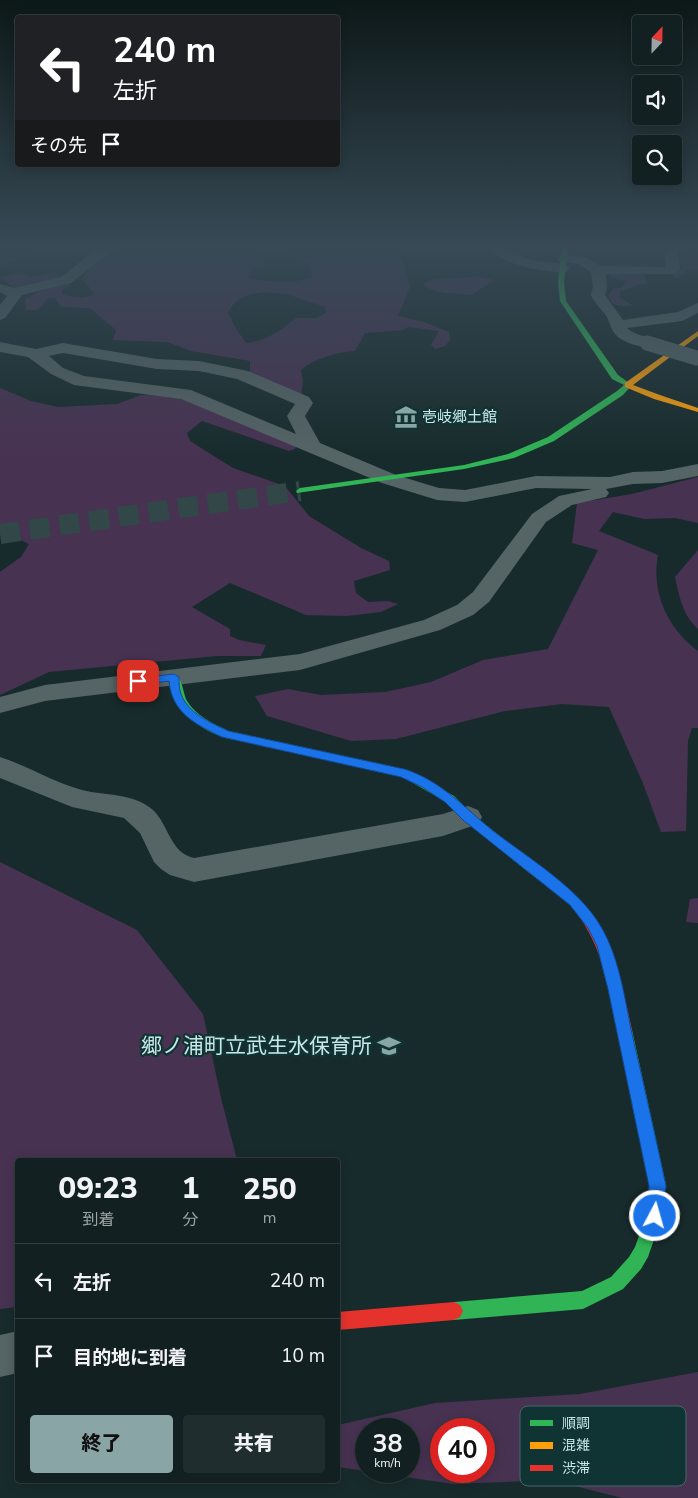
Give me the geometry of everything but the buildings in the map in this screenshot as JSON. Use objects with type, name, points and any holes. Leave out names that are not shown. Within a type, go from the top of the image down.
[{"type":"street","points":[[572,316],[615,377],[628,385],[657,397],[698,410]]},
{"type":"street","points":[[613,316],[621,332],[626,336],[698,358]]},
{"type":"street","points":[[619,325],[682,316]]},
{"type":"street","points":[[300,491],[464,467],[529,450],[574,426],[698,333]]},
{"type":"street","points":[[0,347],[35,354],[57,371],[75,379],[185,394],[389,478],[437,494],[465,496],[536,482],[610,483],[633,478],[662,477],[698,470]]},
{"type":"street","points":[[35,354],[55,349],[74,349],[117,358],[157,364],[183,364],[242,375],[303,401],[304,404],[296,416],[298,424],[306,433],[312,447]]},
{"type":"street","points":[[0,705],[44,693],[300,662],[368,644],[451,618],[481,597],[540,518],[552,508],[566,500],[584,495],[634,488],[662,477]]},
{"type":"street","points":[[174,677],[176,695],[190,714],[203,723],[226,734],[404,773],[450,799],[468,817],[574,901],[592,924],[604,946],[616,989],[658,1186],[655,1216],[644,1247],[619,1282],[583,1300],[340,1321]]},
{"type":"street","points":[[0,767],[83,800],[116,806],[135,812],[146,820],[171,863],[180,869],[194,870],[443,825],[468,817]]},
{"type":"street","points":[[0,1356],[15,1353]]},
{"type":"shaded area","points":[[99,316],[230,316],[246,343],[273,335],[296,318],[317,318],[321,316],[398,316],[424,322],[449,332],[450,340],[445,346],[435,349],[431,345],[439,331],[408,327],[403,330],[365,333],[355,351],[327,356],[301,370],[303,381],[301,396],[250,374],[250,361],[191,351],[167,342],[113,340],[116,330]]},
{"type":"shaded area","points":[[0,388],[31,401],[58,407],[117,404],[141,395],[167,396],[189,401],[296,446],[295,449],[289,451],[202,421],[187,433],[190,441],[233,468],[285,486],[309,516],[361,548],[389,561],[390,570],[354,581],[356,593],[368,602],[388,601],[398,604],[381,612],[347,616],[306,615],[230,583],[192,607],[230,629],[230,636],[239,640],[266,645],[261,656],[217,656],[49,672],[0,695],[0,572],[21,557],[29,544],[0,530]]},
{"type":"shaded area","points":[[698,477],[698,523],[675,518],[644,519],[613,512],[599,531],[658,555],[657,582],[659,596],[664,608],[678,632],[698,651],[698,728],[692,728],[688,741],[686,831],[661,832],[642,781],[609,707],[562,704],[505,711],[396,739],[351,741],[267,716],[255,696],[288,689],[321,695],[385,692],[431,682],[483,660],[548,649],[598,550],[572,543],[577,503],[632,494]]},
{"type":"shaded area","points":[[698,550],[698,629],[685,612],[675,577]]},
{"type":"shaded area","points":[[0,862],[137,930],[203,1014],[236,1158],[15,1158],[15,1307],[0,1309]]},
{"type":"shaded area","points":[[698,898],[698,923],[686,922],[690,899]]},
{"type":"shaded area","points":[[698,1372],[698,1498],[622,1498],[575,1486],[686,1486],[686,1406],[520,1406],[520,1481],[495,1482],[495,1418],[430,1418],[430,1481],[420,1479],[420,1418],[369,1418],[435,1403],[580,1394]]},
{"type":"shaded area","points":[[355,1421],[355,1470],[340,1467],[340,1425]]},
{"type":"shaded area","points":[[446,1483],[478,1483],[453,1484]]},
{"type":"tunnel","points":[[0,534],[300,491]]},
{"type":"traffic: fast","points":[[300,491],[464,467],[511,456],[551,439],[620,393],[628,385],[615,377],[573,316]]},
{"type":"traffic: fast","points":[[174,677],[180,698],[185,706],[206,724],[226,734],[404,773],[450,799],[468,817],[532,868]]},
{"type":"traffic: fast","points":[[454,1311],[583,1300],[617,1283],[635,1263],[642,1251],[651,1225],[658,1185],[625,1030]]},
{"type":"traffic: slow","points":[[698,333],[628,385],[657,397],[698,410]]},
{"type":"traffic: jam","points":[[532,868],[570,897],[586,916],[595,931],[609,962],[625,1030]]},
{"type":"traffic: jam","points":[[340,1321],[454,1311]]},
{"type":"place","name":"壱岐郷土館","points":[[406,417]]},
{"type":"place","name":"郷ノ浦町立武生水保育所","points":[[389,1046]]},
{"type":"route","points":[[138,681],[174,677],[176,695],[190,714],[203,723],[226,734],[404,773],[426,784],[450,799],[468,817],[574,901],[592,924],[604,946],[616,989],[658,1186],[655,1216]]}]
